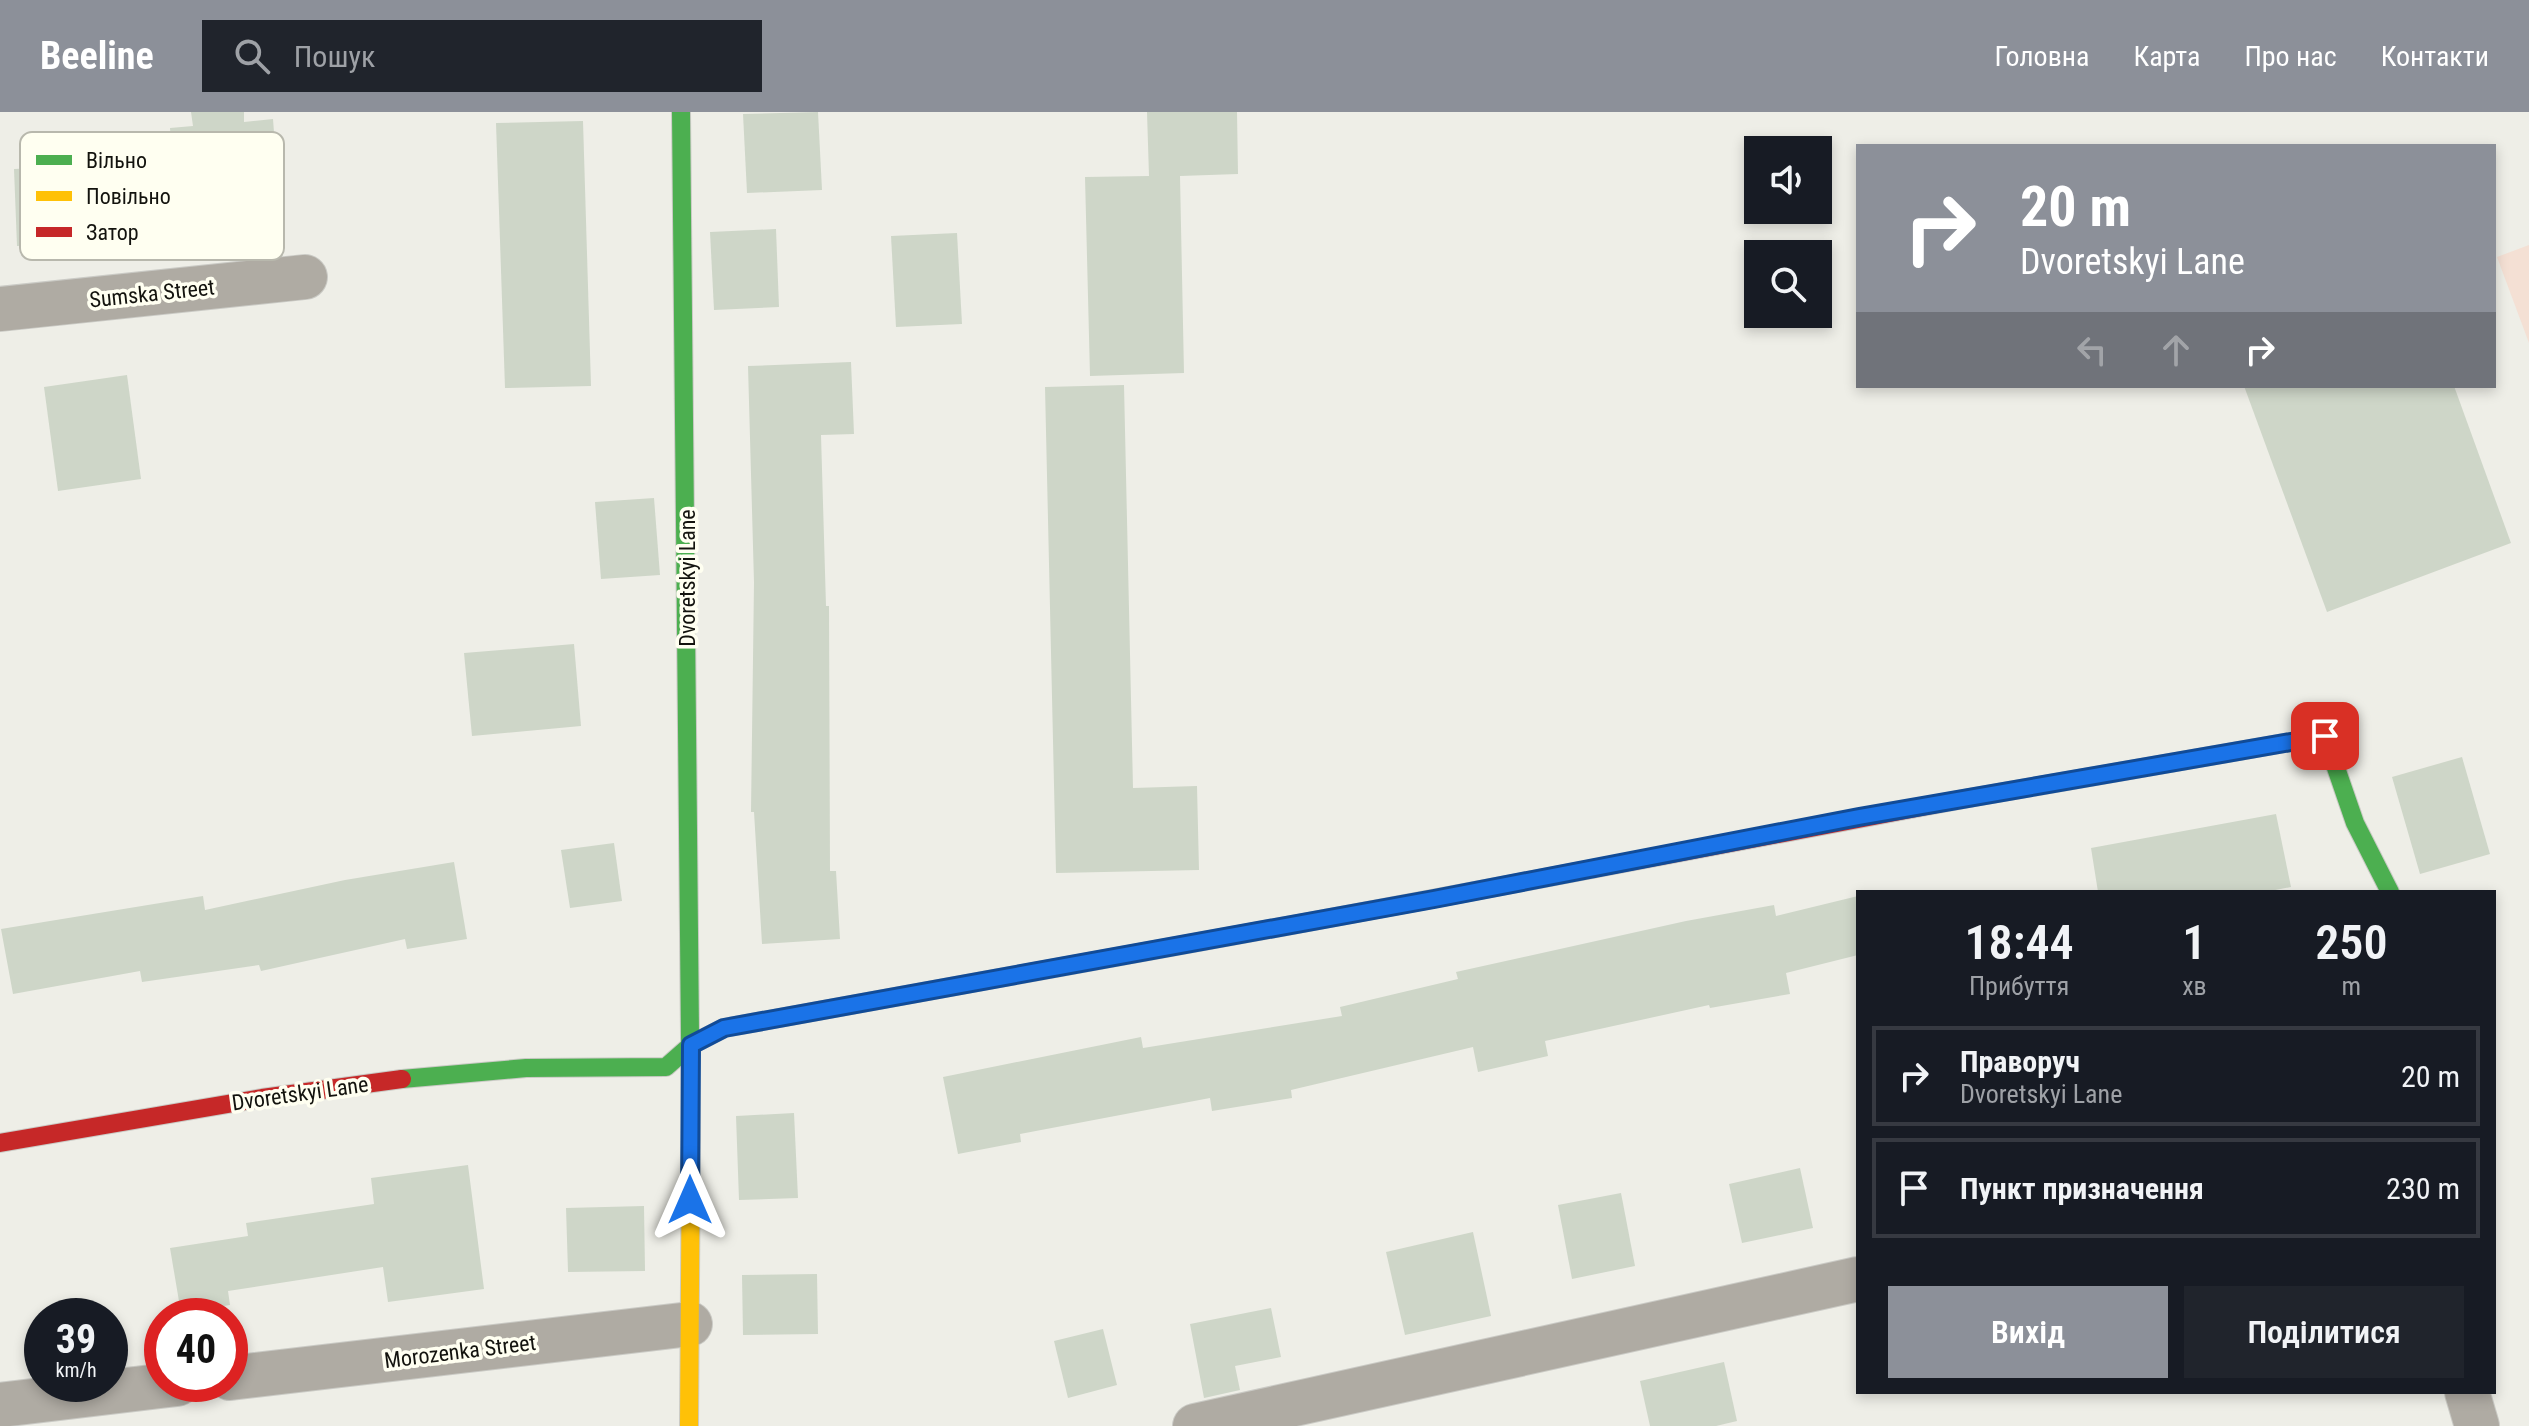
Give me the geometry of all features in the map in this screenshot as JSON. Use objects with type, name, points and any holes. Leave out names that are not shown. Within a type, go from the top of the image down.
[{"type":"street","name":"Dvoretskyi Lane","points":[[681,112],[691,1045],[689,1426]]},
{"type":"street","name":"Sumska Street","points":[[0,309],[305,277]]},
{"type":"street","name":"Dvoretskyi Lane","points":[[0,1143],[225,1103],[365,1084],[527,1068],[666,1067],[691,1045],[724,1028],[1434,899],[1859,817],[2325,736],[2355,823],[2389,890]]},
{"type":"street","points":[[1195,1426],[1856,1279]]},
{"type":"street","name":"Morozenka Street","points":[[248,1376],[690,1324]]},
{"type":"street","points":[[0,1405],[144,1388]]},
{"type":"street","points":[[2468,1394],[2477,1426]]},
{"type":"shaded area","points":[[2529,245],[2529,343],[2497,257]]},
{"type":"building","points":[[191,112],[244,112],[244,122],[273,119],[274,132],[170,132],[170,128],[193,126]]},
{"type":"building","points":[[818,112],[822,190],[747,193],[743,114]]},
{"type":"building","points":[[1147,112],[1237,112],[1238,174],[1180,176],[1184,373],[1090,376],[1085,177],[1149,176]]},
{"type":"building","points":[[583,121],[591,386],[505,388],[496,123]]},
{"type":"building","points":[[14,169],[20,169],[20,246],[17,246]]},
{"type":"building","points":[[776,229],[779,307],[714,310],[710,232]]},
{"type":"building","points":[[957,233],[962,324],[896,327],[891,236]]},
{"type":"building","points":[[851,362],[854,434],[821,435],[826,606],[829,606],[830,871],[836,871],[840,939],[762,944],[754,812],[751,812],[754,582],[748,366]]},
{"type":"building","points":[[127,375],[141,479],[58,491],[44,387]]},
{"type":"building","points":[[1124,385],[1133,788],[1197,786],[1199,870],[1056,873],[1045,387]]},
{"type":"building","points":[[2245,388],[2455,388],[2511,543],[2327,612]]},
{"type":"building","points":[[654,498],[660,575],[601,579],[595,502]]},
{"type":"building","points":[[574,644],[581,726],[472,736],[464,653]]},
{"type":"building","points":[[2462,757],[2490,854],[2420,874],[2392,777]]},
{"type":"building","points":[[2276,814],[2291,887],[2275,890],[2098,890],[2091,848]]},
{"type":"building","points":[[614,843],[622,901],[570,908],[561,850]]},
{"type":"building","points":[[454,862],[467,939],[407,949],[405,939],[261,971],[259,965],[142,982],[140,971],[13,994],[1,929],[203,896],[205,910],[345,880]]},
{"type":"building","points":[[1856,896],[1856,956],[1786,973],[1790,994],[1710,1008],[1709,1005],[1545,1041],[1548,1056],[1478,1072],[1473,1047],[1291,1090],[1292,1098],[1212,1111],[1210,1098],[1020,1134],[1021,1142],[958,1154],[943,1077],[1141,1037],[1143,1048],[1342,1016],[1340,1007],[1458,979],[1456,972],[1686,921],[1774,905],[1776,916]]},
{"type":"building","points":[[794,1113],[798,1198],[739,1200],[736,1116]]},
{"type":"building","points":[[468,1165],[484,1289],[388,1302],[383,1267],[228,1291],[229,1298],[178,1298],[170,1248],[248,1236],[246,1223],[374,1204],[371,1178]]},
{"type":"building","points":[[1800,1168],[1813,1228],[1742,1243],[1729,1184]]},
{"type":"building","points":[[1621,1193],[1635,1266],[1572,1279],[1558,1205]]},
{"type":"building","points":[[644,1206],[645,1271],[568,1272],[566,1208]]},
{"type":"building","points":[[1473,1232],[1491,1316],[1405,1335],[1386,1252]]},
{"type":"building","points":[[817,1274],[818,1334],[743,1335],[742,1275]]},
{"type":"building","points":[[1271,1308],[1281,1357],[1235,1366],[1240,1390],[1204,1398],[1190,1324]]},
{"type":"building","points":[[1103,1329],[1117,1385],[1068,1398],[1054,1341]]},
{"type":"building","points":[[1724,1362],[1737,1421],[1716,1426],[1650,1426],[1640,1381]]},
{"type":"traffic: fast","points":[[681,112],[691,1139]]},
{"type":"traffic: fast","points":[[1969,798],[2325,736],[2355,823],[2389,890]]},
{"type":"traffic: fast","points":[[402,1079],[526,1068],[666,1067],[691,1045],[724,1028],[1303,923]]},
{"type":"traffic: slow","points":[[1303,923],[1592,869]]},
{"type":"traffic: slow","points":[[689,1426],[691,1139]]},
{"type":"traffic: jam","points":[[1592,869],[1969,798]]},
{"type":"traffic: jam","points":[[0,1143],[262,1098],[402,1079]]},
{"type":"route","points":[[690,1200],[691,1045],[724,1028],[1434,899],[1859,817],[2325,736]]}]
